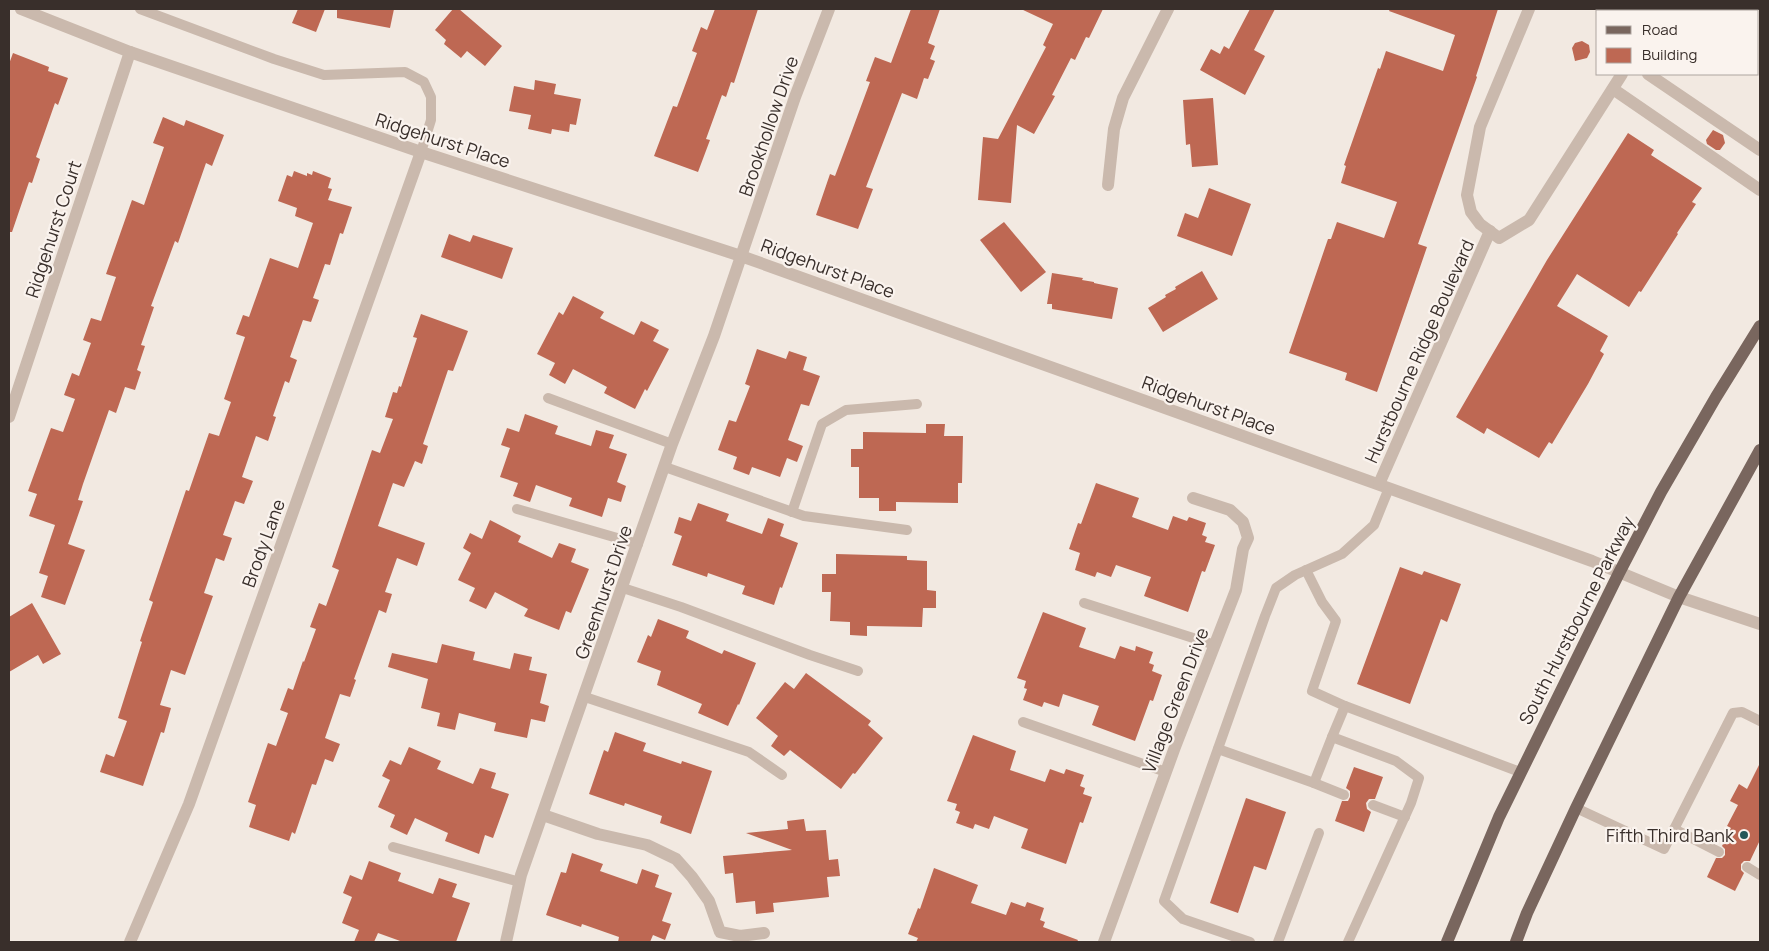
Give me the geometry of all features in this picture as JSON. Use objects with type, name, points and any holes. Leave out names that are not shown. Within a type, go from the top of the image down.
[{"type":"main road","name":"South Hurstbourne Parkway","points":[[1447,942],[1499,817],[1618,573],[1661,492],[1760,326]]},
{"type":"main road","points":[[1516,942],[1527,913],[1576,808],[1679,597],[1760,450]]},
{"type":"street","name":"Ridgehurst Place","points":[[20,9],[130,52],[421,152],[741,256],[1592,561],[1679,597],[1760,624]]},
{"type":"street","name":"Brookhollow Drive","points":[[741,256],[795,97],[829,9]]},
{"type":"street","points":[[1108,185],[1114,129],[1123,98],[1168,9]]},
{"type":"street","name":"Hurstbourne Ridge Boulevard","points":[[1529,9],[1480,127],[1467,195],[1471,212],[1480,224],[1499,238],[1529,220],[1621,75]]},
{"type":"street","name":"Ridgehurst Court","points":[[9,417],[130,52]]},
{"type":"street","points":[[1649,75],[1760,150]]},
{"type":"street","points":[[1613,89],[1760,190]]},
{"type":"street","name":"Brody Lane","points":[[130,942],[189,804],[421,152]]},
{"type":"street","name":"Hurstbourne Ridge Boulevard","points":[[1384,486],[1490,231]]},
{"type":"street","name":"Greenhurst Drive","points":[[506,942],[520,882],[542,815],[585,697],[672,444],[714,336],[741,256]]},
{"type":"street","name":"Village Green Drive","points":[[1104,942],[1166,772],[1236,590],[1243,548],[1248,538],[1243,522],[1230,510],[1192,498]]},
{"type":"street","points":[[542,815],[598,834],[647,845],[676,859],[692,877],[709,902],[720,932],[740,936],[764,933]]},
{"type":"lane","points":[[140,9],[274,59],[324,75],[405,72],[424,82],[431,97],[431,120],[421,152]]},
{"type":"lane","points":[[548,398],[672,444]]},
{"type":"lane","points":[[792,512],[822,424],[846,410],[917,404]]},
{"type":"lane","points":[[665,467],[804,516],[906,530]]},
{"type":"lane","points":[[1250,942],[1183,919],[1164,901],[1276,588],[1295,575],[1342,554],[1374,525],[1384,486]]},
{"type":"lane","points":[[517,510],[638,544]]},
{"type":"lane","points":[[1306,570],[1322,602],[1336,621],[1312,691],[1345,706],[1520,772]]},
{"type":"lane","points":[[623,588],[690,610],[858,671]]},
{"type":"lane","points":[[1084,603],[1214,645]]},
{"type":"lane","points":[[585,697],[749,752],[782,775]]},
{"type":"lane","points":[[1314,784],[1345,706]]},
{"type":"lane","points":[[1576,808],[1664,849],[1733,712],[1742,712],[1760,721]]},
{"type":"lane","points":[[1023,722],[1166,772]]},
{"type":"lane","points":[[1332,737],[1396,761],[1419,778],[1405,817],[1348,942]]},
{"type":"lane","points":[[1218,749],[1344,795]]},
{"type":"lane","points":[[1373,804],[1405,817]]},
{"type":"lane","points":[[1674,829],[1719,852]]},
{"type":"lane","points":[[1278,942],[1319,833]]},
{"type":"lane","points":[[393,847],[520,882]]},
{"type":"lane","points":[[1747,867],[1760,875]]},
{"type":"building","points":[[298,9],[325,9],[316,32],[292,23]]},
{"type":"building","points":[[337,9],[394,9],[390,28],[337,18]]},
{"type":"building","points":[[453,9],[459,9],[502,46],[485,66],[467,51],[461,58],[444,44],[446,40],[435,30]]},
{"type":"building","points":[[715,9],[758,9],[734,83],[731,82],[726,97],[722,95],[706,139],[710,140],[698,172],[654,156],[673,106],[677,107],[697,53],[692,51],[701,27],[707,30]]},
{"type":"building","points":[[911,9],[940,9],[928,43],[935,46],[930,59],[935,61],[928,79],[924,78],[917,99],[902,93],[866,187],[873,189],[858,229],[816,215],[830,174],[835,176],[850,136],[870,82],[866,81],[875,57],[891,63]]},
{"type":"building","points":[[1021,9],[1103,9],[1089,38],[1086,37],[1075,60],[1071,58],[1052,95],[1055,96],[1034,134],[1017,125],[1011,203],[978,200],[983,137],[998,139],[1046,47],[1043,45],[1053,24]]},
{"type":"building","points":[[1250,9],[1275,9],[1254,50],[1265,56],[1245,95],[1200,70],[1211,49],[1220,54],[1224,46],[1229,49]]},
{"type":"building","points":[[1390,9],[1498,9],[1477,77],[1418,244],[1427,247],[1377,392],[1345,380],[1347,373],[1289,353],[1328,239],[1331,239],[1337,222],[1384,238],[1397,202],[1341,183],[1346,166],[1344,165],[1378,68],[1380,69],[1386,51],[1443,71],[1455,35],[1389,11]]},
{"type":"building","points":[[1582,41],[1589,45],[1590,52],[1587,58],[1575,61],[1572,48],[1575,43]]},
{"type":"building","points":[[13,53],[49,67],[48,71],[68,78],[58,105],[55,103],[36,157],[40,159],[32,183],[29,182],[12,232],[9,232],[9,64]]},
{"type":"building","points":[[535,80],[556,84],[554,94],[581,99],[576,125],[570,124],[569,132],[552,129],[551,134],[528,129],[531,115],[509,111],[514,86],[534,90]]},
{"type":"building","points":[[1213,98],[1218,165],[1192,167],[1190,144],[1186,145],[1183,100]]},
{"type":"building","points":[[163,117],[184,126],[186,120],[224,135],[212,166],[206,163],[178,243],[175,241],[151,306],[154,307],[141,345],[145,346],[137,370],[141,372],[135,390],[125,387],[116,413],[109,410],[83,484],[78,500],[83,501],[68,544],[85,550],[65,605],[41,597],[48,576],[39,573],[55,525],[29,516],[37,494],[28,491],[51,428],[63,432],[75,399],[64,395],[72,373],[79,376],[91,343],[83,340],[91,318],[101,321],[116,277],[106,274],[132,200],[144,205],[164,147],[153,143]]},
{"type":"building","points":[[1713,130],[1723,135],[1725,143],[1720,150],[1716,150],[1707,144],[1706,140]]},
{"type":"building","points":[[1628,133],[1654,150],[1651,155],[1702,188],[1692,202],[1696,204],[1678,234],[1641,292],[1639,291],[1629,307],[1577,274],[1557,306],[1608,336],[1600,351],[1604,354],[1588,384],[1552,444],[1549,442],[1539,458],[1487,428],[1484,434],[1456,417],[1547,260]]},
{"type":"building","points":[[294,171],[307,176],[307,173],[312,175],[313,171],[331,178],[328,188],[332,189],[328,200],[352,207],[343,234],[340,233],[330,265],[325,264],[313,298],[319,300],[311,322],[303,320],[290,357],[297,360],[289,383],[285,381],[273,416],[276,417],[268,441],[256,436],[242,477],[253,481],[244,504],[235,501],[223,535],[232,538],[224,561],[216,558],[204,593],[213,596],[185,675],[171,670],[160,705],[171,708],[164,733],[161,732],[143,786],[100,772],[106,754],[114,757],[127,721],[118,718],[153,602],[149,600],[186,490],[189,491],[209,433],[219,436],[231,402],[224,399],[245,337],[236,334],[243,315],[249,317],[270,258],[298,268],[313,223],[295,216],[297,208],[278,201],[287,175],[292,177]]},
{"type":"building","points":[[1209,188],[1251,204],[1232,256],[1177,236],[1185,213],[1198,218]]},
{"type":"building","points":[[1004,222],[1046,272],[1021,292],[980,240]]},
{"type":"building","points":[[449,234],[470,242],[473,235],[513,248],[502,279],[441,257]]},
{"type":"building","points":[[1202,271],[1218,299],[1163,332],[1148,308],[1166,297],[1165,295],[1176,289],[1175,287]]},
{"type":"building","points":[[1052,273],[1083,278],[1082,280],[1118,288],[1112,319],[1052,309],[1052,304],[1047,304]]},
{"type":"building","points":[[573,296],[604,312],[600,318],[634,335],[641,321],[659,330],[653,341],[669,349],[647,391],[645,389],[635,409],[604,393],[607,387],[573,369],[565,384],[549,375],[555,363],[537,354],[559,312],[563,315]]},
{"type":"building","points":[[421,314],[468,331],[453,371],[448,370],[423,444],[428,446],[422,464],[415,461],[404,487],[393,483],[378,526],[425,543],[417,566],[397,558],[385,592],[392,594],[386,613],[379,610],[354,679],[356,680],[350,697],[340,694],[325,738],[340,744],[333,762],[325,759],[316,785],[312,784],[295,834],[292,832],[289,841],[249,827],[256,805],[248,802],[268,743],[276,746],[288,713],[280,710],[288,688],[293,690],[304,662],[316,629],[310,627],[319,603],[326,606],[339,570],[332,567],[372,450],[380,453],[393,419],[385,417],[393,392],[397,393],[399,386],[401,387],[417,338],[413,337]]},
{"type":"building","points":[[757,349],[786,359],[789,351],[807,357],[803,370],[820,376],[809,406],[801,404],[788,440],[803,446],[797,462],[787,458],[780,477],[752,467],[749,475],[733,469],[737,457],[718,450],[729,420],[736,422],[750,386],[745,384]]},
{"type":"building","points":[[525,414],[558,426],[555,434],[591,446],[596,430],[614,435],[609,448],[627,454],[617,482],[626,486],[621,502],[608,498],[602,517],[569,506],[572,498],[536,485],[530,502],[513,496],[518,483],[500,477],[510,448],[501,445],[507,428],[519,432]]},
{"type":"building","points":[[926,424],[945,424],[944,436],[963,436],[962,483],[958,483],[958,503],[896,502],[896,511],[879,511],[879,498],[859,498],[859,467],[851,467],[851,449],[863,449],[863,432],[926,433]]},
{"type":"building","points":[[1096,483],[1139,498],[1132,517],[1168,530],[1173,516],[1187,521],[1189,517],[1206,523],[1202,535],[1207,537],[1205,542],[1215,545],[1205,572],[1202,571],[1188,612],[1144,596],[1151,577],[1116,565],[1111,577],[1097,572],[1095,577],[1075,570],[1080,553],[1069,549],[1078,523],[1081,524]]},
{"type":"building","points":[[698,503],[729,514],[726,521],[762,534],[768,518],[784,524],[780,536],[798,543],[774,605],[742,594],[745,586],[708,573],[707,577],[672,565],[682,536],[674,533],[679,517],[691,521]]},
{"type":"building","points":[[490,520],[521,536],[518,542],[552,558],[559,543],[576,549],[571,562],[589,569],[571,613],[566,611],[559,630],[524,616],[528,609],[495,592],[486,609],[469,601],[475,588],[458,580],[471,553],[463,548],[470,533],[482,539]]},
{"type":"building","points":[[836,554],[907,556],[907,560],[927,561],[927,590],[936,591],[936,608],[923,608],[922,627],[867,626],[867,636],[850,635],[850,622],[830,621],[831,592],[822,592],[822,574],[836,574]]},
{"type":"building","points":[[1400,567],[1422,575],[1424,571],[1461,584],[1447,622],[1441,619],[1410,704],[1357,684]]},
{"type":"building","points":[[32,603],[61,654],[43,664],[38,655],[9,672],[9,617]]},
{"type":"building","points":[[1043,612],[1086,628],[1079,647],[1115,659],[1120,646],[1135,651],[1136,646],[1153,652],[1149,663],[1154,665],[1152,671],[1162,675],[1153,701],[1150,700],[1135,741],[1092,725],[1099,706],[1063,694],[1059,707],[1044,702],[1042,707],[1023,700],[1027,689],[1024,688],[1026,681],[1017,678]]},
{"type":"building","points":[[658,619],[689,631],[686,638],[722,654],[724,650],[756,663],[739,705],[728,726],[698,713],[702,704],[657,685],[661,671],[637,662],[648,635],[651,637]]},
{"type":"building","points":[[442,644],[475,652],[473,660],[510,669],[514,653],[532,657],[529,670],[547,674],[540,703],[549,706],[545,722],[531,719],[527,738],[494,731],[496,723],[459,713],[455,730],[437,726],[440,713],[421,708],[428,679],[388,667],[392,653],[437,663]]},
{"type":"building","points":[[806,673],[871,721],[868,725],[883,738],[841,789],[790,750],[784,756],[771,746],[778,736],[756,718],[785,682],[794,689]]},
{"type":"building","points":[[615,732],[646,743],[643,751],[681,764],[682,761],[712,771],[691,834],[660,823],[662,816],[625,803],[624,806],[589,794],[604,750],[608,752]]},
{"type":"building","points":[[973,735],[1016,751],[1010,770],[1045,782],[1050,769],[1064,774],[1066,769],[1084,775],[1080,786],[1085,788],[1083,794],[1092,797],[1083,823],[1080,822],[1066,864],[1021,848],[1028,829],[994,816],[989,829],[975,824],[973,829],[956,823],[960,812],[955,810],[957,804],[947,801]]},
{"type":"building","points":[[409,747],[441,761],[437,769],[473,784],[480,768],[496,773],[491,788],[509,794],[493,838],[485,835],[479,854],[445,841],[448,833],[415,818],[407,835],[390,827],[395,815],[378,807],[390,780],[382,776],[390,760],[401,765]]},
{"type":"building","name":"Fifth Third Bank","points":[[1760,763],[1760,840],[1750,861],[1744,861],[1741,864],[1741,870],[1744,873],[1735,891],[1707,877],[1716,858],[1722,858],[1725,855],[1725,849],[1722,846],[1731,828],[1727,826],[1738,805],[1730,801],[1739,784],[1747,789]]},
{"type":"building","points":[[1354,767],[1383,777],[1375,799],[1369,799],[1366,803],[1367,809],[1371,812],[1364,832],[1335,821],[1342,801],[1348,801],[1350,797],[1350,791],[1346,788]]},
{"type":"building","points":[[1246,798],[1286,812],[1266,870],[1254,866],[1238,913],[1210,903]]},
{"type":"building","points":[[804,819],[806,831],[826,830],[829,860],[838,859],[840,876],[827,877],[829,897],[773,903],[774,912],[756,914],[755,901],[736,903],[733,873],[725,874],[723,856],[792,850],[746,833],[788,829],[787,821]]},
{"type":"building","points":[[572,853],[603,864],[600,871],[637,884],[642,869],[659,875],[655,887],[672,893],[662,921],[671,924],[665,940],[653,935],[650,942],[618,942],[619,937],[582,924],[581,927],[546,915],[561,872],[566,873]]},
{"type":"building","points":[[369,861],[401,873],[398,881],[433,894],[439,878],[457,884],[452,897],[470,903],[456,942],[403,942],[378,933],[374,942],[354,942],[359,930],[342,923],[352,897],[343,893],[350,875],[362,880]]},
{"type":"building","points":[[934,868],[978,885],[971,903],[1006,915],[1011,902],[1025,907],[1027,902],[1044,908],[1040,920],[1045,922],[1043,927],[1078,940],[1077,942],[916,942],[918,938],[908,934],[918,908],[920,909]]},
{"type":"place","name":"Fifth Third Bank","points":[[1744,835]]}]
